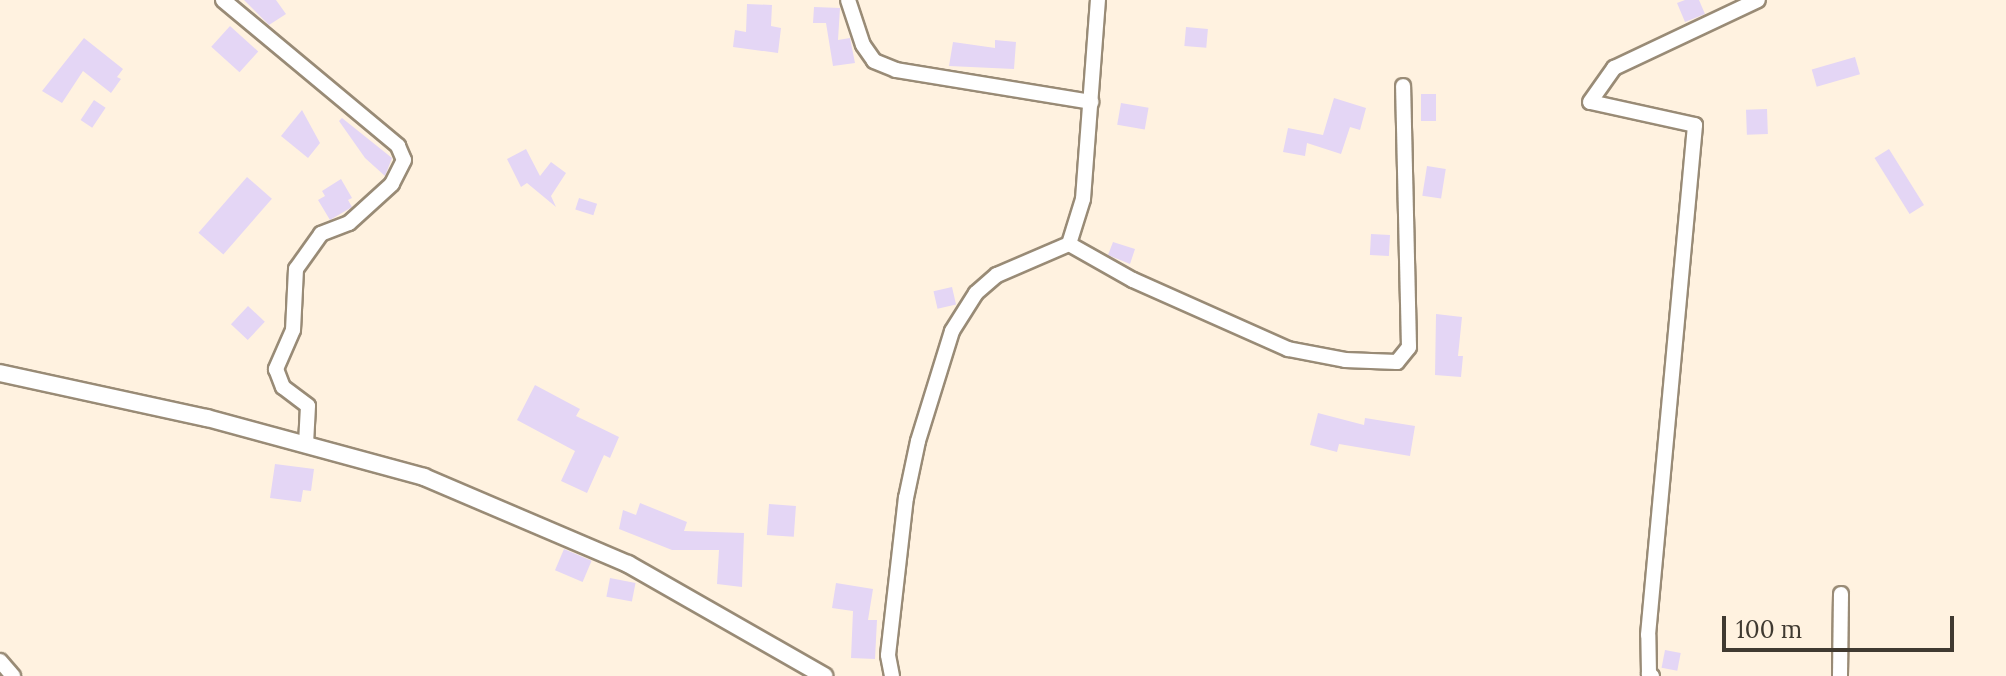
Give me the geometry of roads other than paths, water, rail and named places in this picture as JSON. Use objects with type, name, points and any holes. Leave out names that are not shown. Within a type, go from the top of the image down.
[{"type":"street","points":[[223,0],[398,146],[404,160],[392,184],[349,223],[321,234],[296,269],[293,330],[276,369],[283,387],[308,406],[306,445]]},
{"type":"street","points":[[848,0],[863,45],[874,61],[896,70],[1091,102]]},
{"type":"street","points":[[892,676],[888,655],[906,498],[918,441],[952,331],[976,293],[997,275],[1069,244],[1083,199],[1098,0]]},
{"type":"street","points":[[1652,676],[1649,674],[1648,635],[1695,125],[1590,102],[1614,68],[1758,0]]},
{"type":"street","points":[[1069,244],[1133,280],[1288,349],[1345,360],[1397,362],[1409,347],[1403,86]]},
{"type":"street","points":[[0,373],[207,418],[424,477],[628,564],[824,676]]},
{"type":"street","points":[[1840,676],[1841,594]]},
{"type":"street","points":[[0,661],[13,676]]}]
